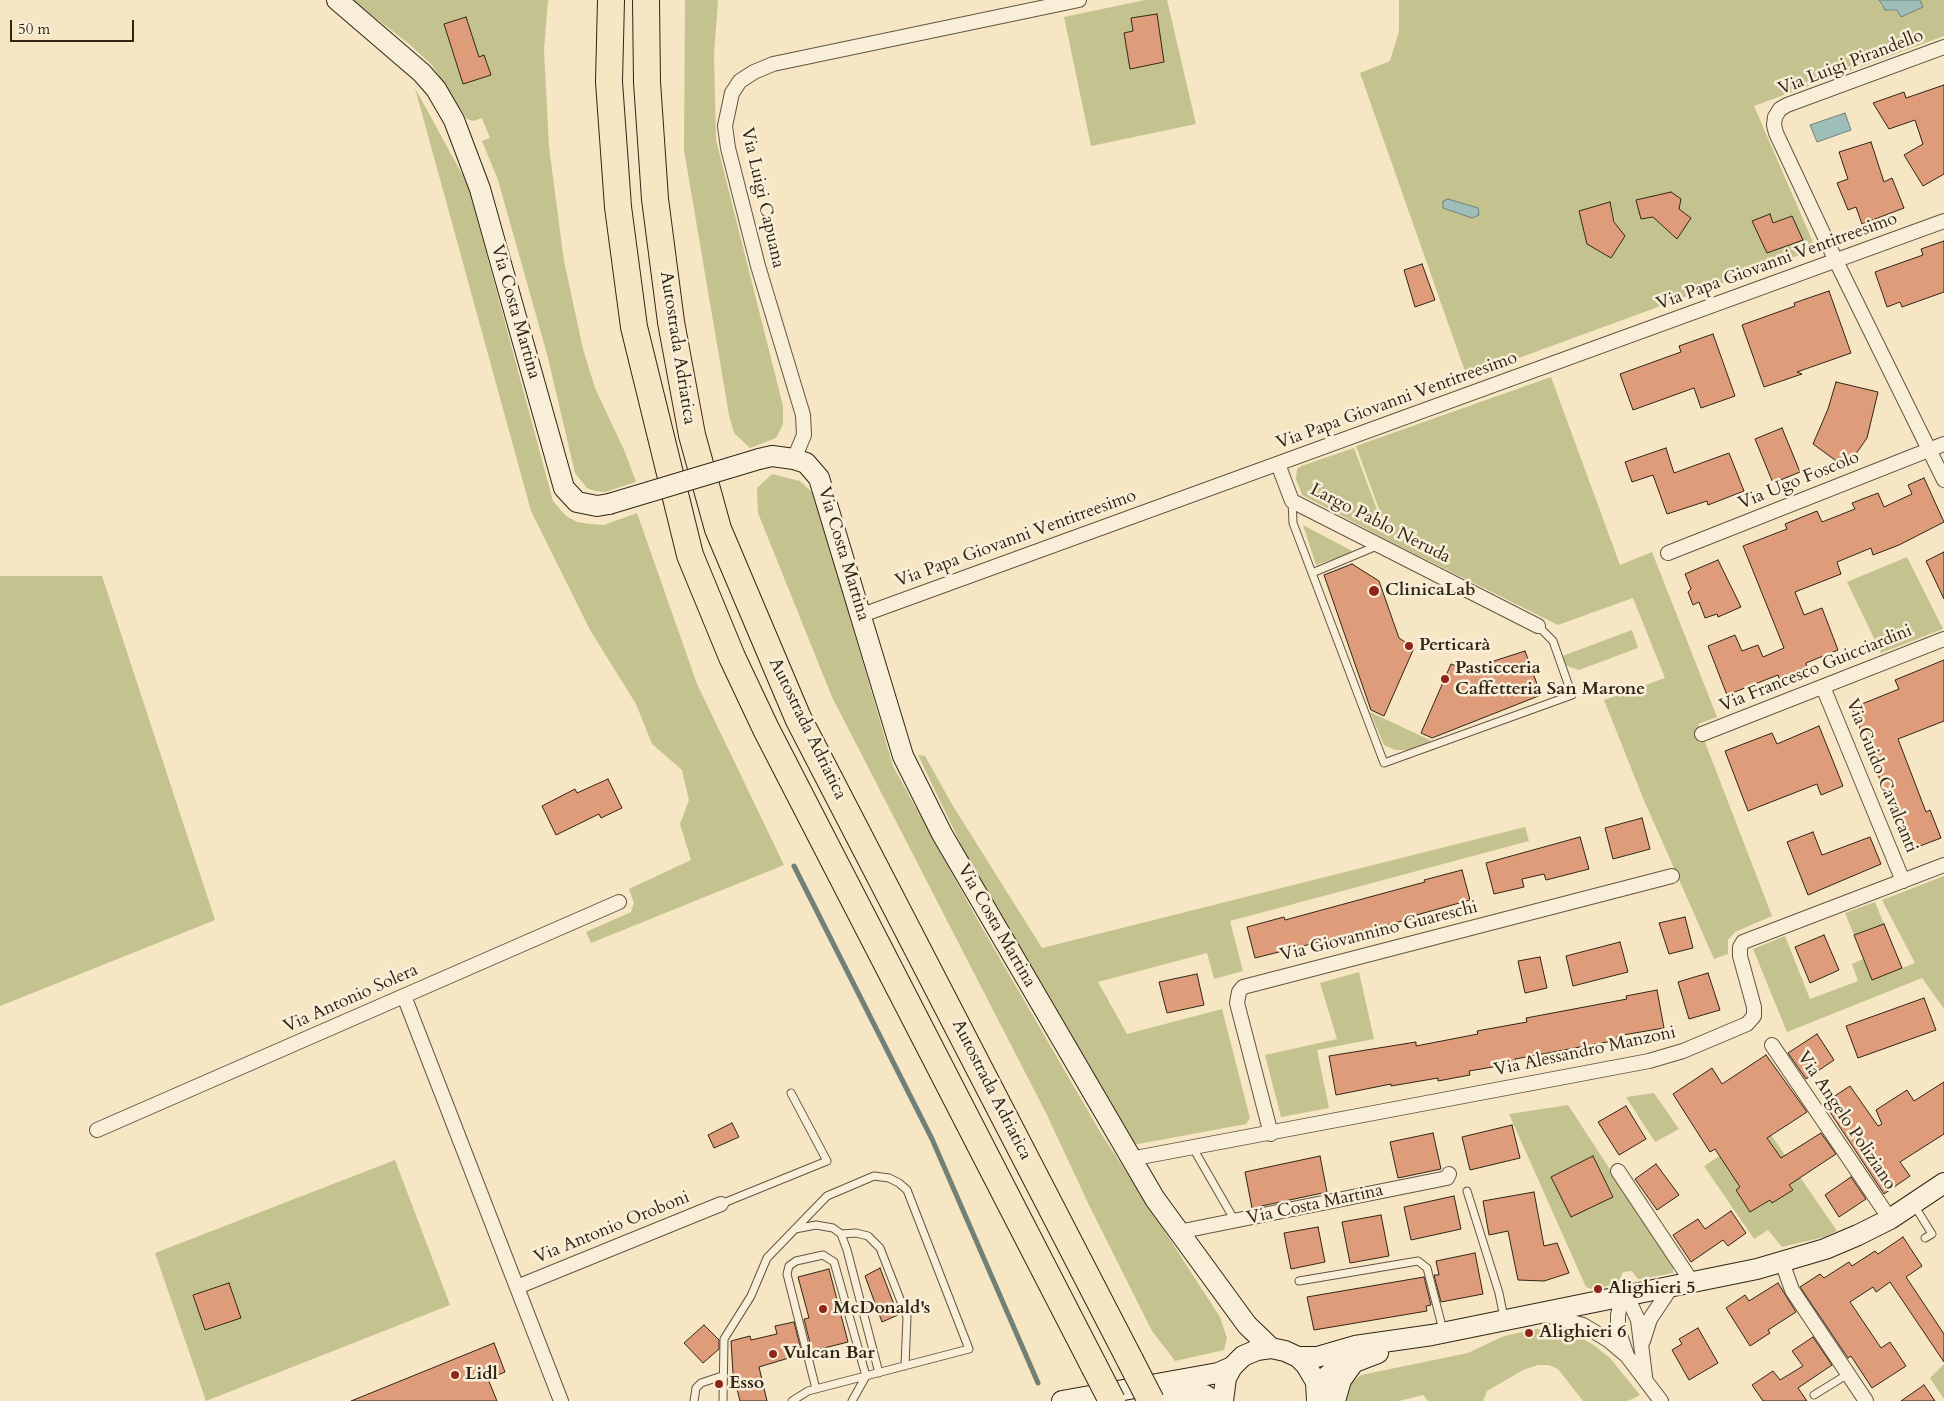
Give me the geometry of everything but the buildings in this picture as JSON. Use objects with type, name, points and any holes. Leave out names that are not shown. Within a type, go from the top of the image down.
[{"type":"highway","name":"Autostrada Adriatica","points":[[611,0],[609,82],[618,207],[634,327],[690,555],[732,657],[766,729],[1112,1401]]},
{"type":"highway","name":"Autostrada Adriatica","points":[[646,0],[647,82],[655,199],[670,312],[692,435],[718,529],[798,718],[1151,1401]]},
{"type":"main road","name":"Via Costa Martina","points":[[336,0],[422,73],[436,89],[454,120],[480,189],[564,488],[577,502],[597,506],[609,504],[772,456],[794,459],[814,469],[823,486],[903,756],[942,834],[1130,1159],[1178,1232],[1247,1325],[1271,1348]]},
{"type":"main road","points":[[1062,1401],[1218,1373],[1258,1350],[1271,1348],[1285,1351],[1298,1357],[1317,1357],[1355,1346],[1438,1334],[1627,1296],[1782,1262],[1825,1249],[1890,1219],[1944,1183]]},
{"type":"main road","points":[[1223,1401],[1226,1378],[1247,1346],[1247,1325]]},
{"type":"main road","points":[[1298,1357],[1312,1374],[1324,1400],[1357,1359],[1438,1334]]},
{"type":"main road","points":[[1131,1401],[1179,1392],[1205,1395],[1214,1401]]},
{"type":"street","name":"Via Luigi Capuana","points":[[794,459],[804,435],[803,416],[758,266],[728,148],[725,126],[732,93],[740,81],[754,72],[773,64],[1079,0]]},
{"type":"street","name":"Via Luigi Pirandello","points":[[1836,261],[1776,133],[1775,117],[1780,109],[1787,105],[1944,47]]},
{"type":"street","name":"Via Papa Giovanni Ventitreesimo","points":[[862,615],[1944,221]]},
{"type":"street","points":[[1836,261],[1944,480]]},
{"type":"street","name":"Via Ugo Foscolo","points":[[1668,554],[1944,444]]},
{"type":"street","name":"Largo Pablo Neruda","points":[[1278,464],[1292,501],[1538,626]]},
{"type":"street","name":"Via Francesco Guicciardini","points":[[1702,734],[1944,639]]},
{"type":"street","name":"Via Guido Cavalcanti","points":[[1823,686],[1903,881]]},
{"type":"street","name":"Via Alessandro Manzoni","points":[[1130,1159],[1271,1134],[1649,1061],[1683,1051],[1747,1024],[1754,1016],[1754,1007],[1740,956],[1740,947],[1743,942],[1944,865]]},
{"type":"street","name":"Via Giovannino Guareschi","points":[[1271,1134],[1237,1003],[1239,992],[1243,987],[1672,876]]},
{"type":"street","name":"Via Antonio Solera","points":[[97,1130],[619,902]]},
{"type":"street","points":[[404,996],[561,1401]]},
{"type":"street","name":"Via Angelo Poliziano","points":[[1772,1045],[1890,1219]]},
{"type":"street","points":[[1618,1171],[1692,1282]]},
{"type":"street","name":"Via Costa Martina","points":[[1178,1232],[1236,1222],[1447,1178],[1449,1174]]},
{"type":"street","name":"Via Antonio Oroboni","points":[[517,1287],[721,1204]]},
{"type":"street","points":[[1782,1262],[1792,1290],[1866,1401]]},
{"type":"street","points":[[1642,1347],[1650,1319],[1672,1286]]},
{"type":"street","points":[[1627,1296],[1638,1320],[1645,1377]]},
{"type":"street","points":[[1627,1296],[1620,1306],[1618,1315],[1618,1329],[1627,1356]]},
{"type":"street","points":[[1539,1314],[1583,1325],[1602,1336],[1627,1356],[1645,1377],[1661,1401]]},
{"type":"lane","points":[[1292,501],[1293,523],[1384,763],[1572,695],[1553,641],[1538,626]]},
{"type":"lane","points":[[1312,573],[1380,545]]},
{"type":"lane","points":[[721,1204],[827,1161],[791,1093]]},
{"type":"lane","points":[[1194,1148],[1236,1222]]},
{"type":"lane","points":[[724,1401],[722,1376],[724,1340],[751,1296],[767,1258],[792,1230],[827,1196],[874,1176],[889,1178],[899,1182],[907,1190],[969,1349],[816,1389],[792,1401]]},
{"type":"lane","points":[[1467,1191],[1499,1293],[1505,1320]]},
{"type":"lane","points":[[1914,1204],[1932,1234],[1925,1238]]},
{"type":"lane","points":[[792,1230],[816,1225],[833,1228],[841,1234],[847,1250],[879,1373]]},
{"type":"lane","points":[[841,1234],[856,1233],[868,1236],[880,1248],[907,1317],[905,1366]]},
{"type":"lane","points":[[816,1389],[787,1274],[789,1266],[796,1261],[823,1255],[834,1262],[866,1376],[852,1401]]},
{"type":"lane","points":[[1299,1281],[1418,1261],[1427,1268],[1438,1334]]},
{"type":"lane","points":[[1814,1395],[1848,1374]]},
{"type":"lane","points":[[694,1401],[696,1388],[701,1383],[722,1376]]},
{"type":"shaded area","points":[[352,0],[548,0],[544,50],[549,147],[564,261],[583,349],[595,388],[625,452],[636,482],[605,492],[595,491],[587,488],[575,473],[547,354],[498,180],[482,141],[490,138],[482,118],[473,121],[467,119],[432,65],[408,43]],"holes":[[[466,17],[479,57],[484,56],[491,75],[463,84],[444,24]]]},
{"type":"shaded area","points":[[685,0],[718,0],[714,55],[716,140],[783,406],[783,424],[776,438],[750,448],[734,433],[729,415],[684,150]]},
{"type":"shaded area","points":[[1145,0],[1167,0],[1196,124],[1091,146],[1064,17]],"holes":[[[1157,14],[1164,62],[1130,69],[1124,33],[1133,31],[1131,18]]]},
{"type":"shaded area","points":[[1399,0],[1879,0],[1881,6],[1890,11],[1923,7],[1920,0],[1944,0],[1944,36],[1754,106],[1816,249],[1467,377],[1360,73],[1390,61],[1399,31]],"holes":[[[1671,193],[1680,199],[1679,209],[1691,218],[1677,239],[1653,217],[1641,218],[1636,200]],[[1610,202],[1616,225],[1625,236],[1611,258],[1587,244],[1579,211]],[[1792,216],[1802,240],[1767,253],[1753,221],[1773,223]]]},
{"type":"shaded area","points":[[415,88],[468,185],[553,501],[566,516],[577,522],[590,524],[604,525],[637,513],[697,684],[784,865],[591,943],[586,932],[631,912],[634,903],[629,889],[691,860],[680,824],[689,800],[682,770],[652,744],[636,704],[590,630],[531,511]]},
{"type":"shaded area","points":[[1551,377],[1620,565],[1652,552],[1717,717],[1698,724],[1772,916],[1735,932],[1728,940],[1728,954],[1714,959],[1643,798],[1604,700],[1665,678],[1633,598],[1558,625],[1395,544],[1302,495],[1296,479],[1297,469],[1301,466],[1354,448],[1386,534],[1388,534],[1356,446]]},
{"type":"shaded area","points":[[772,474],[800,481],[814,494],[893,766],[977,919],[1099,1130],[1220,1317],[1227,1338],[1224,1350],[1175,1361],[1152,1331],[1089,1205],[1046,1113],[832,697],[758,513],[757,488]]},
{"type":"shaded area","points":[[1303,525],[1354,552],[1316,565]]},
{"type":"shaded area","points":[[1907,557],[1943,629],[1881,653],[1847,582]]},
{"type":"shaded area","points":[[0,576],[102,576],[215,920],[0,1006]]},
{"type":"shaded area","points":[[1632,630],[1638,648],[1579,670],[1562,664],[1557,658]]},
{"type":"shaded area","points":[[1370,712],[1432,741],[1408,750],[1395,750],[1384,745]]},
{"type":"shaded area","points":[[918,755],[925,756],[953,806],[1042,948],[1525,827],[1529,841],[1230,921],[1243,971],[1214,979],[1207,953],[1098,982],[1127,1034],[1222,1009],[1250,1118],[1246,1124],[1133,1145],[966,855]]},
{"type":"shaded area","points":[[1944,876],[1944,1009],[1922,978],[1787,1032],[1753,949],[1785,936],[1810,999],[1858,981],[1852,964],[1863,959],[1872,980],[1915,963],[1882,900]]},
{"type":"shaded area","points":[[1875,902],[1884,924],[1854,935],[1845,913]]},
{"type":"shaded area","points":[[1359,972],[1374,1039],[1317,1050],[1329,1108],[1281,1117],[1265,1055],[1337,1039],[1320,983]]},
{"type":"shaded area","points":[[1654,1093],[1679,1129],[1655,1142],[1626,1097]]},
{"type":"shaded area","points":[[1568,1105],[1673,1266],[1673,1273],[1638,1279],[1632,1271],[1623,1272],[1618,1284],[1592,1289],[1586,1287],[1509,1114]],"holes":[[[1593,1157],[1613,1196],[1571,1217],[1551,1177]]]},
{"type":"shaded area","points":[[1765,1126],[1837,1231],[1824,1237],[1782,1247],[1768,1230],[1754,1239],[1704,1166]],"holes":[[[1767,1137],[1775,1149],[1769,1154],[1792,1190],[1772,1203],[1770,1200],[1758,1208],[1751,1197],[1743,1201],[1736,1190],[1740,1187],[1726,1165]]]},
{"type":"shaded area","points":[[395,1160],[450,1305],[206,1401],[155,1253]],"holes":[[[229,1283],[241,1318],[205,1330],[193,1295]]]},
{"type":"shaded area","points":[[1537,1329],[1556,1329],[1575,1334],[1592,1344],[1610,1358],[1640,1395],[1628,1401],[1583,1401],[1558,1369],[1549,1365],[1538,1365],[1523,1370],[1487,1391],[1483,1401],[1428,1401],[1423,1395],[1399,1401],[1343,1401],[1348,1386],[1361,1375],[1468,1353],[1504,1336]]},
{"type":"shaded area","points":[[1944,1364],[1944,1399],[1930,1378]]},
{"type":"water","points":[[1879,0],[1920,0],[1923,7],[1901,17],[1897,10],[1885,10]]},
{"type":"water","points":[[1845,113],[1851,130],[1817,142],[1810,125]]},
{"type":"water","points":[[1448,199],[1478,208],[1479,215],[1472,218],[1443,208],[1443,201]]},
{"type":"waterway","points":[[794,866],[932,1139],[1038,1383]]},
{"type":"place","name":"ClinicaLab","points":[[1374,591]]},
{"type":"place","name":"Perticarà","points":[[1409,646]]},
{"type":"place","name":"Pasticceria Caffetteria San Marone","points":[[1445,679]]},
{"type":"place","name":"Alighieri 5","points":[[1598,1289]]},
{"type":"place","name":"McDonald's","points":[[823,1309]]},
{"type":"place","name":"Alighieri 6","points":[[1529,1333]]},
{"type":"place","name":"Vulcan Bar","points":[[773,1354]]},
{"type":"place","name":"Lidl","points":[[455,1375]]},
{"type":"place","name":"Esso","points":[[719,1384]]}]
